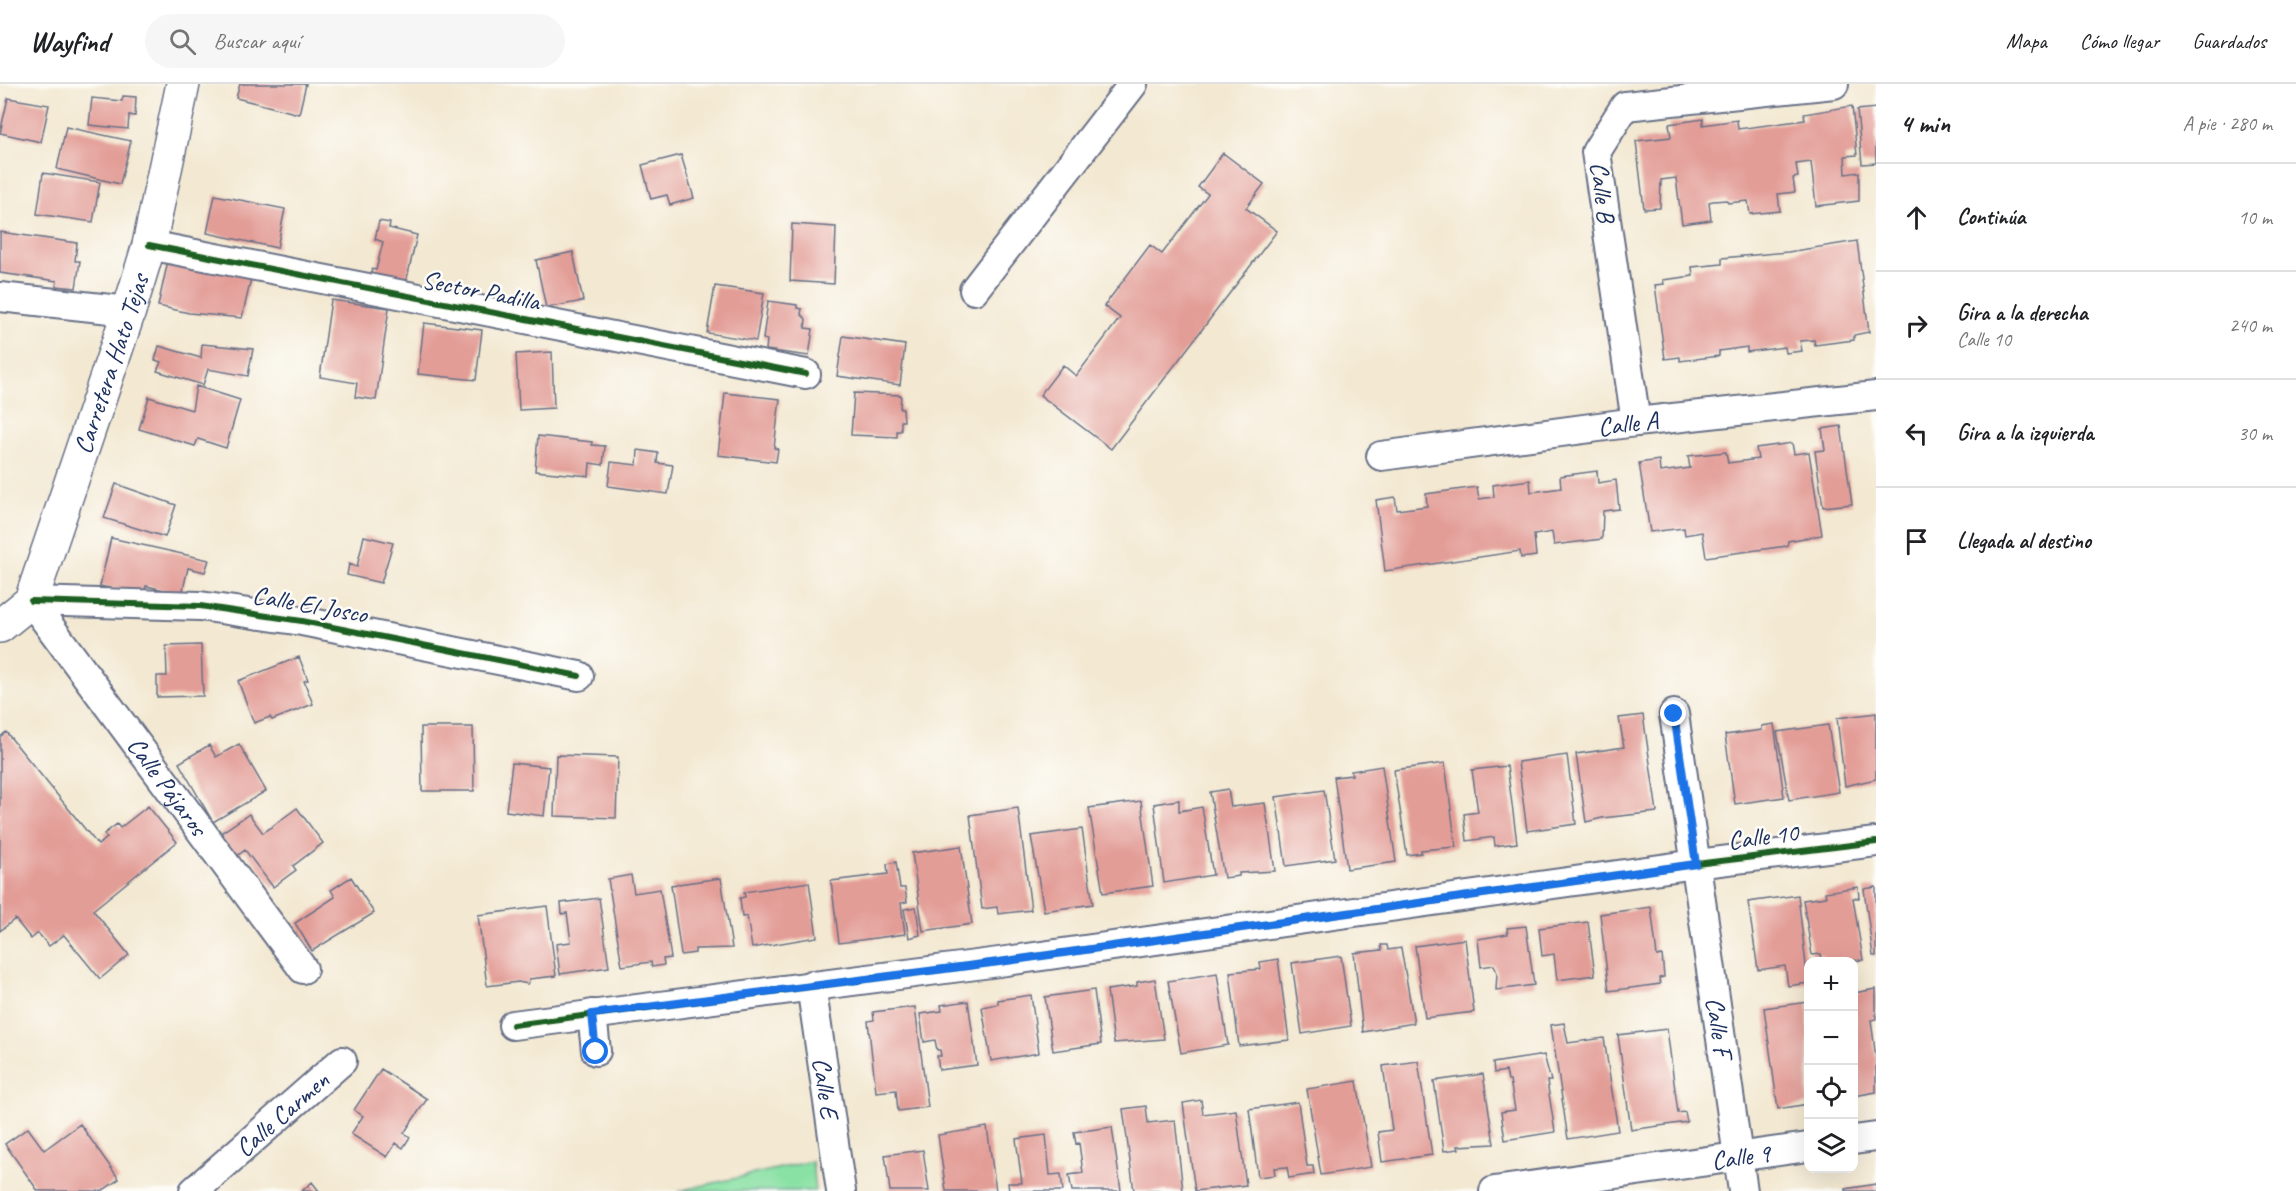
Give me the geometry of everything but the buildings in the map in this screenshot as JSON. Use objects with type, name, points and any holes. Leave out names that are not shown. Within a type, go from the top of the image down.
[{"type":"street","name":"Carretera Hato Tejas","points":[[31,601],[149,245],[183,84]]},
{"type":"street","points":[[974,290],[1133,84]]},
{"type":"street","name":"Calle B","points":[[1636,422],[1596,152],[1625,106],[1834,84]]},
{"type":"street","name":"Sector Padilla","points":[[149,245],[806,374]]},
{"type":"street","points":[[0,297],[129,311]]},
{"type":"street","name":"Calle A","points":[[1381,456],[1636,422],[1876,396]]},
{"type":"street","points":[[0,626],[31,601]]},
{"type":"street","name":"Calle El Josco","points":[[31,601],[200,606],[302,621],[579,676]]},
{"type":"street","name":"Calle Pájaros","points":[[31,601],[303,969]]},
{"type":"street","name":"Calle F","points":[[1674,714],[1743,1191]]},
{"type":"street","name":"Calle 10","points":[[513,1025],[999,962],[1696,864],[1876,842]]},
{"type":"street","name":"Calle E","points":[[811,985],[841,1191]]},
{"type":"street","points":[[592,1014],[596,1052]]},
{"type":"street","name":"Calle Carmen","points":[[194,1191],[342,1061]]},
{"type":"street","points":[[1858,1139],[1876,1137]]},
{"type":"street","name":"Calle 9","points":[[1494,1191],[1804,1148]]},
{"type":"green space","points":[[812,1161],[815,1191],[678,1191]]},
{"type":"cycle path","points":[[149,245],[806,374]]},
{"type":"cycle path","points":[[31,601],[200,606],[302,621],[579,676]]},
{"type":"cycle path","points":[[513,1025],[999,962],[1696,864],[1876,842]]},
{"type":"route","points":[[596,1052],[592,1014],[999,962],[1696,864],[1674,714]]}]
